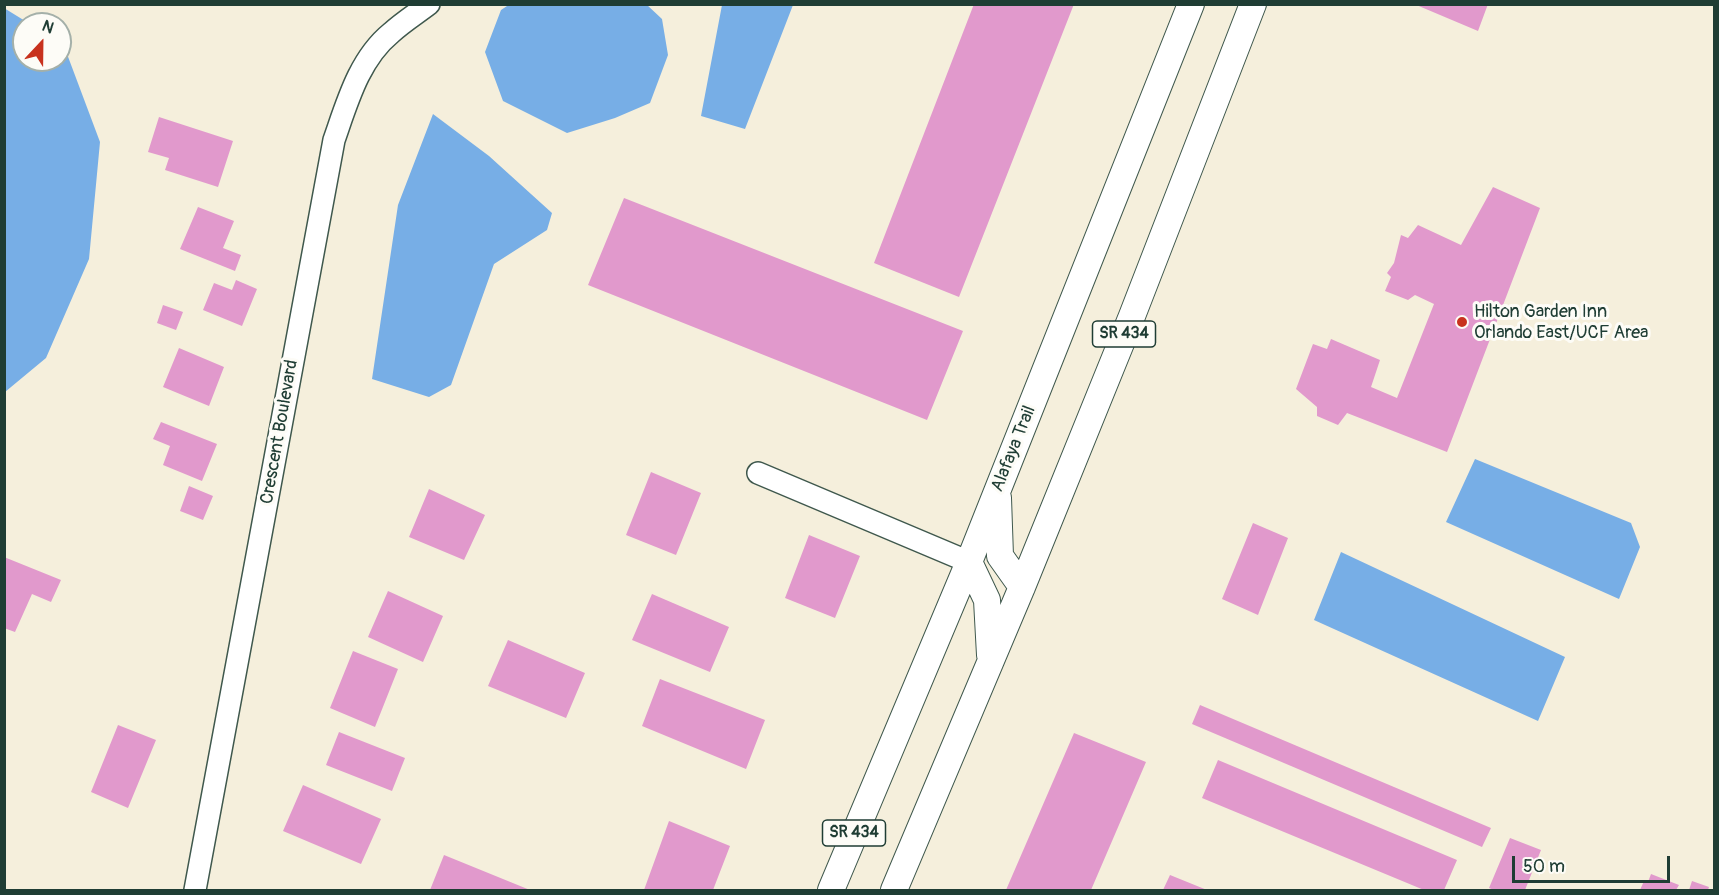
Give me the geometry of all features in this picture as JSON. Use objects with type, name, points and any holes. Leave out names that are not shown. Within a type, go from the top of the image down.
[{"type":"main road","name":"Alafaya Trail","points":[[831,891],[969,562],[1191,4]]},
{"type":"main road","name":"SR 434","points":[[894,891],[1022,586],[1161,241],[1253,4]]},
{"type":"main road","points":[[998,488],[1000,556],[1022,586]]},
{"type":"main road","points":[[969,562],[987,600],[991,662]]},
{"type":"street","name":"Crescent Boulevard","points":[[195,891],[334,140],[349,97],[364,64],[389,34],[429,4]]},
{"type":"street","points":[[758,473],[969,562]]},
{"type":"water","points":[[510,4],[646,4],[662,19],[668,55],[650,103],[615,118],[567,133],[503,101],[485,52],[501,10]]},
{"type":"water","points":[[722,5],[793,5],[745,129],[701,116]]},
{"type":"water","points":[[4,8],[12,13],[12,72],[72,72],[72,67],[100,142],[89,259],[46,358],[5,392]]},
{"type":"water","points":[[433,114],[489,156],[552,213],[547,230],[494,264],[451,385],[429,397],[372,379],[398,205]]},
{"type":"water","points":[[1475,459],[1631,523],[1640,547],[1619,599],[1446,522]]},
{"type":"water","points":[[1341,552],[1565,657],[1538,721],[1314,620]]},
{"type":"building","points":[[974,4],[1074,4],[959,297],[874,263]]},
{"type":"building","points":[[1414,4],[1488,4],[1478,31]]},
{"type":"building","points":[[159,117],[233,141],[218,187],[165,170],[169,158],[148,152]]},
{"type":"building","name":"Hilton Garden Inn Orlando East/UCF Area","points":[[1493,187],[1540,208],[1447,452],[1347,413],[1338,425],[1317,416],[1317,407],[1296,389],[1313,344],[1327,349],[1331,339],[1380,360],[1371,387],[1397,398],[1434,304],[1415,295],[1408,300],[1385,291],[1391,277],[1387,273],[1394,263],[1401,235],[1408,238],[1418,225],[1461,245]]},
{"type":"building","points":[[624,198],[963,331],[927,420],[588,285]]},
{"type":"building","points":[[198,207],[234,221],[223,248],[241,255],[235,271],[180,249]]},
{"type":"building","points":[[236,280],[257,289],[242,326],[203,310],[214,283],[232,290]]},
{"type":"building","points":[[163,305],[183,312],[176,330],[157,323]]},
{"type":"building","points":[[179,348],[224,367],[209,406],[163,387]]},
{"type":"building","points":[[161,422],[217,444],[202,481],[163,465],[170,446],[153,439]]},
{"type":"building","points":[[651,472],[701,493],[676,555],[626,535]]},
{"type":"building","points":[[189,486],[213,496],[203,520],[180,511]]},
{"type":"building","points":[[429,489],[485,515],[464,560],[409,537]]},
{"type":"building","points":[[1253,523],[1288,538],[1258,615],[1222,599]]},
{"type":"building","points":[[809,535],[860,556],[835,618],[785,598]]},
{"type":"building","points":[[4,557],[61,580],[51,602],[32,594],[15,632],[4,628]]},
{"type":"building","points":[[388,591],[443,616],[423,662],[368,637]]},
{"type":"building","points":[[652,594],[729,627],[710,672],[632,640]]},
{"type":"building","points":[[508,640],[585,673],[566,718],[488,686]]},
{"type":"building","points":[[353,651],[398,669],[375,727],[330,708]]},
{"type":"building","points":[[660,679],[765,720],[746,769],[642,726]]},
{"type":"building","points":[[1200,705],[1491,828],[1482,847],[1192,724]]},
{"type":"building","points":[[118,725],[156,740],[128,808],[91,792]]},
{"type":"building","points":[[339,732],[405,758],[392,791],[326,765]]},
{"type":"building","points":[[1074,733],[1146,762],[1091,890],[1006,890]]},
{"type":"building","points":[[1218,760],[1457,860],[1444,890],[1424,890],[1202,798]]},
{"type":"building","points":[[303,785],[381,819],[361,864],[283,831]]},
{"type":"building","points":[[669,821],[730,846],[713,890],[644,890]]},
{"type":"building","points":[[1510,838],[1541,850],[1525,890],[1494,890],[1489,888]]},
{"type":"building","points":[[444,855],[530,890],[430,890]]},
{"type":"building","points":[[1651,874],[1679,885],[1676,890],[1640,890],[1644,881],[1648,882]]},
{"type":"building","points":[[1170,875],[1207,890],[1163,890]]},
{"type":"building","points":[[1692,881],[1709,887],[1708,890],[1689,890]]},
{"type":"place","name":"Hilton Garden Inn Orlando East/UCF Area","points":[[1462,322]]}]
